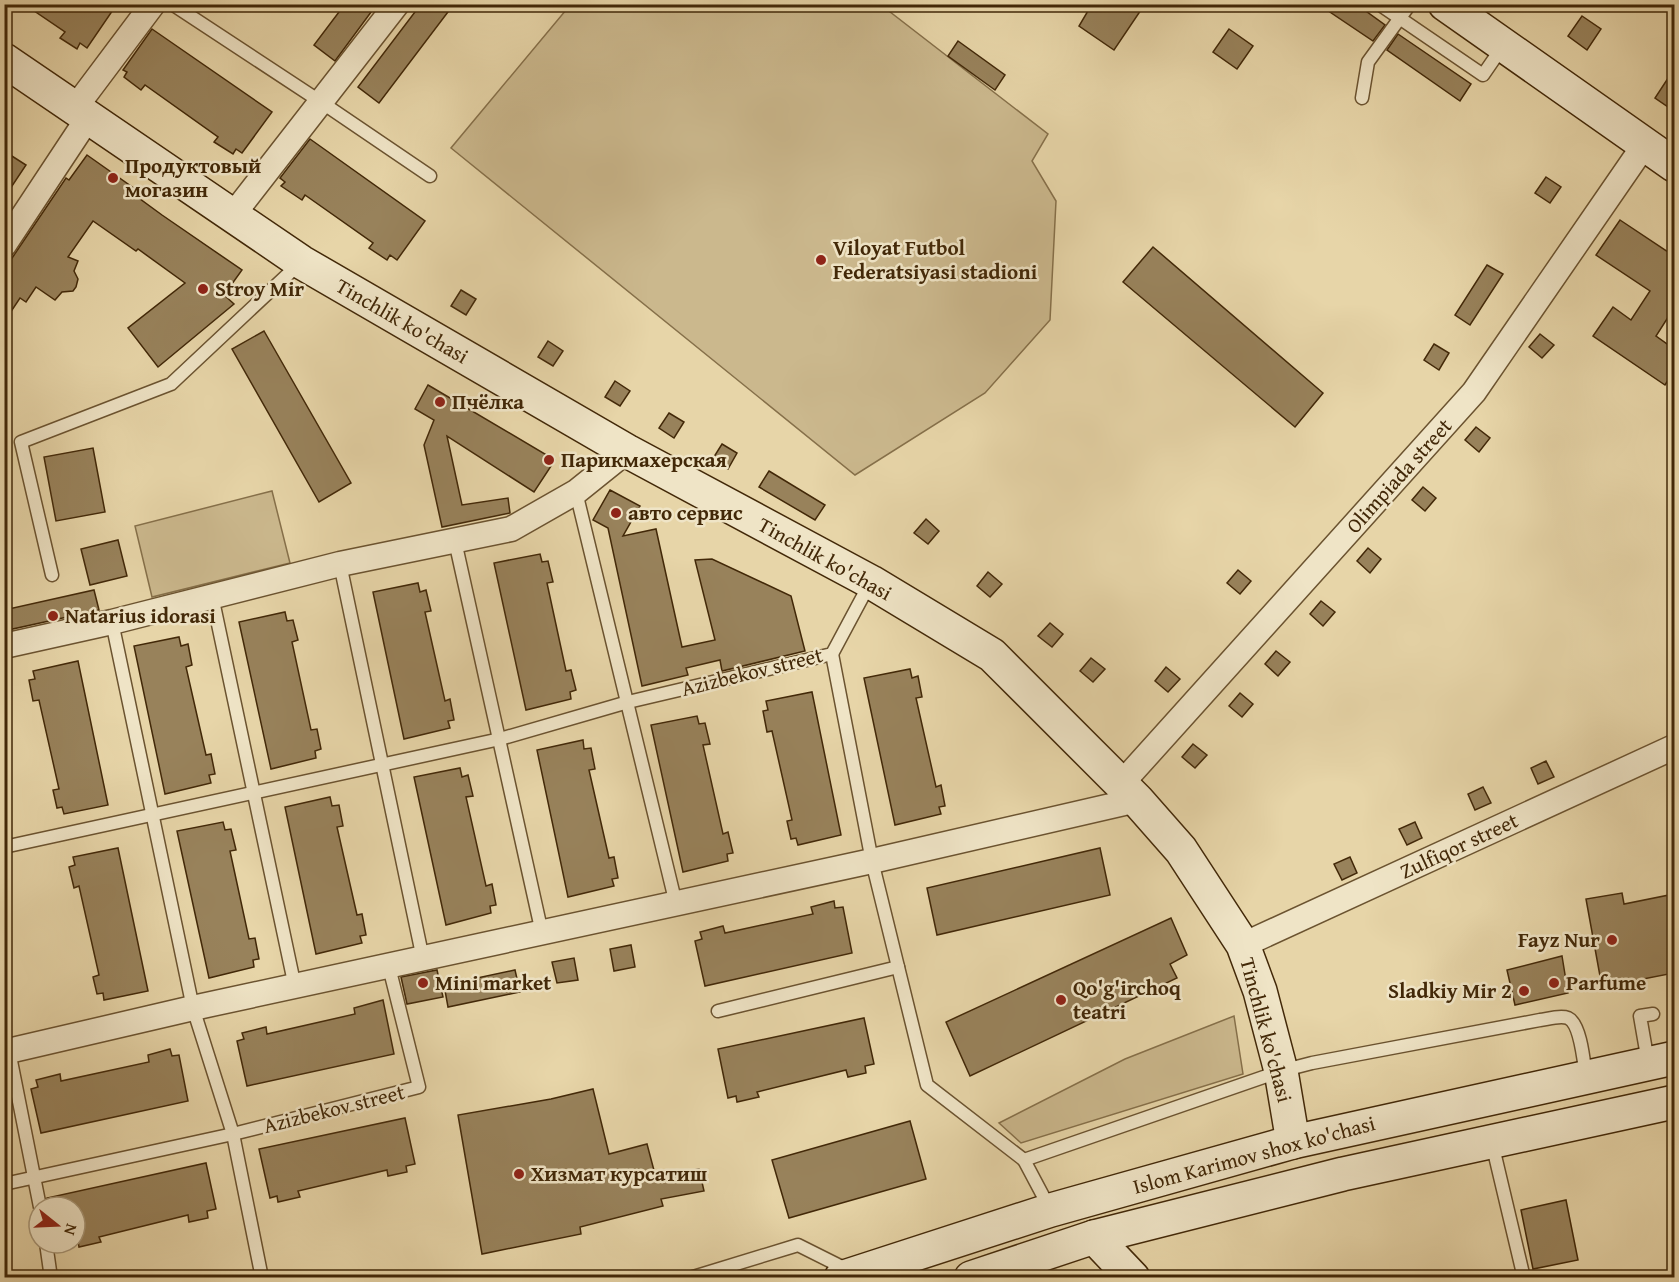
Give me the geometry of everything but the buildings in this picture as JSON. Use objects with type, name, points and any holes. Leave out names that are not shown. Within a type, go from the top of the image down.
[{"type":"street","points":[[4,245],[81,113],[153,4]]},
{"type":"street","points":[[232,216],[396,4]]},
{"type":"street","points":[[1445,4],[1674,165]]},
{"type":"street","name":"Tinchlik ko'chasi","points":[[4,60],[301,262],[627,451],[871,582],[992,655],[1130,791],[1181,850],[1243,945],[1260,991],[1281,1071],[1293,1142]]},
{"type":"street","name":"Olimpiada street","points":[[1130,791],[1474,392],[1645,144]]},
{"type":"street","points":[[4,646],[112,622],[340,564],[511,529],[576,492],[627,451]]},
{"type":"street","name":"Zulfiqor street","points":[[1243,945],[1674,747]]},
{"type":"street","points":[[7,1052],[193,1008],[872,861],[1130,791]]},
{"type":"street","name":"Islom Karimov shox ko'chasi","points":[[847,1275],[1051,1210],[1293,1142],[1661,1060]]},
{"type":"street","name":"Islom Karimov shox ko'chasi","points":[[971,1278],[1094,1237],[1343,1174],[1674,1102]]},
{"type":"street","points":[[1094,1237],[1133,1278]]},
{"type":"lane","points":[[172,4],[430,176]]},
{"type":"lane","points":[[1379,4],[1483,75],[1504,45]]},
{"type":"lane","points":[[1362,98],[1368,62],[1410,4]]},
{"type":"lane","points":[[52,575],[21,442],[171,384],[301,262]]},
{"type":"lane","points":[[576,492],[676,904]]},
{"type":"lane","points":[[454,541],[542,933]]},
{"type":"lane","points":[[340,564],[423,959]]},
{"type":"lane","name":"Azizbekov street","points":[[4,847],[500,739],[628,702],[832,654],[871,582]]},
{"type":"lane","points":[[212,596],[295,987]]},
{"type":"lane","name":"Azizbekov street","points":[[112,622],[193,1008],[233,1134],[262,1278]]},
{"type":"lane","points":[[832,654],[872,861],[927,1084],[1024,1160],[1051,1210]]},
{"type":"lane","name":"Azizbekov street","points":[[4,1184],[233,1134],[418,1087],[389,967]]},
{"type":"lane","points":[[718,1011],[898,967]]},
{"type":"lane","points":[[1653,1014],[1640,1016],[1661,1060]]},
{"type":"lane","points":[[1024,1160],[1281,1071],[1312,1063],[1560,1017],[1574,1023],[1582,1045],[1586,1077]]},
{"type":"lane","points":[[7,1052],[38,1195]]},
{"type":"lane","points":[[1492,1142],[1524,1278]]},
{"type":"lane","points":[[690,1278],[798,1245],[847,1275]]},
{"type":"lane","points":[[48,1255],[51,1278]]},
{"type":"shaded area","name":"Viloyat Futbol Federatsiyasi stadioni","points":[[571,4],[881,5],[1048,134],[1032,161],[1056,201],[1050,320],[985,393],[855,475],[451,148]]},
{"type":"shaded area","points":[[272,491],[290,563],[152,597],[135,526]]},
{"type":"shaded area","points":[[1234,1016],[1243,1074],[1021,1143],[999,1123],[1125,1059]]},
{"type":"place","name":"Продуктовый могазин","points":[[113,178]]},
{"type":"place","name":"Viloyat Futbol Federatsiyasi stadioni","points":[[821,260]]},
{"type":"place","name":"Stroy Mir","points":[[203,289]]},
{"type":"place","name":"Пчёлка","points":[[440,402]]},
{"type":"place","name":"Парикмахерская","points":[[549,460]]},
{"type":"place","name":"авто сервис","points":[[616,513]]},
{"type":"place","name":"Natarius idorasi","points":[[53,616]]},
{"type":"place","name":"Fayz Nur","points":[[1612,940]]},
{"type":"place","name":"Mini market","points":[[423,983]]},
{"type":"place","name":"Parfume","points":[[1554,983]]},
{"type":"place","name":"Sladkiy Mir 2","points":[[1524,991]]},
{"type":"place","name":"Qo'g'irchoq teatri","points":[[1061,1000]]},
{"type":"place","name":"Хизмат курсатиш","points":[[519,1174]]}]
